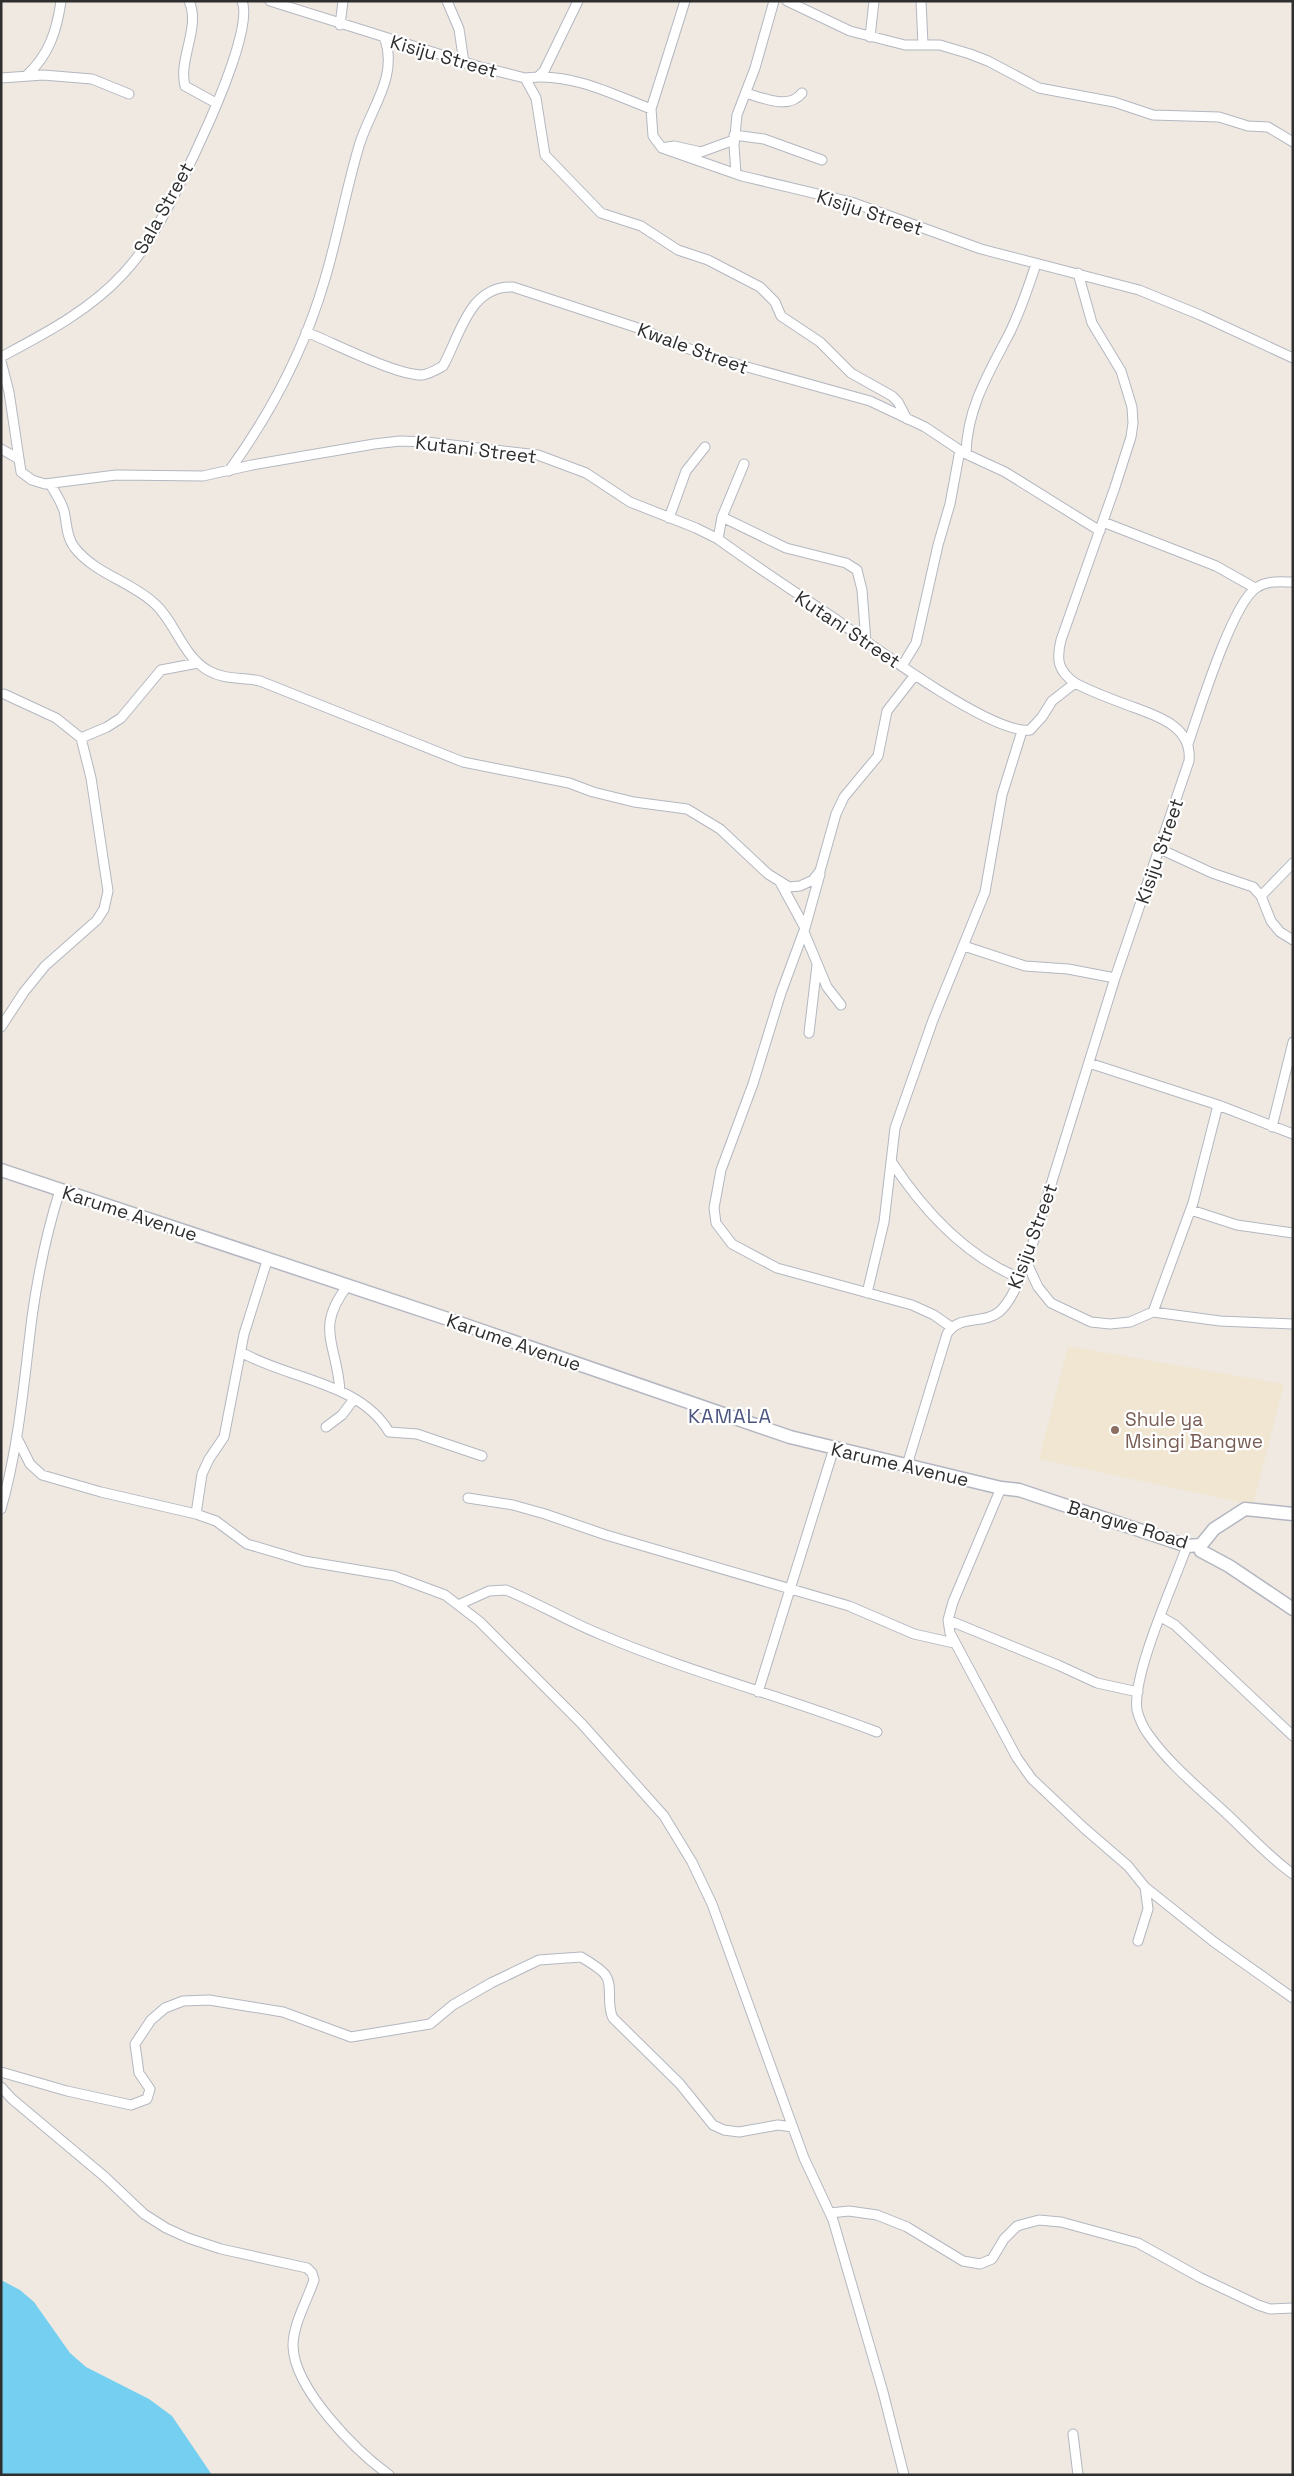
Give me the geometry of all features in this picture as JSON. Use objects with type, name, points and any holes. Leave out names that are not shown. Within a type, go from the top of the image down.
[{"type":"street","points":[[27,75],[39,64],[51,42],[57,27],[61,1]]},
{"type":"street","points":[[188,1],[192,11],[183,79],[188,89],[216,103]]},
{"type":"street","name":"Sala Street","points":[[1,359],[72,318],[122,275],[150,239],[177,187],[230,72],[242,24],[244,6],[242,1]]},
{"type":"street","name":"Kisiju Street","points":[[271,1],[340,25],[464,63],[525,78],[554,76],[572,80],[651,109]]},
{"type":"street","points":[[340,25],[343,1]]},
{"type":"street","points":[[447,1],[459,29],[464,63]]},
{"type":"street","points":[[538,77],[544,71],[578,1]]},
{"type":"street","points":[[685,1],[651,109],[653,136],[662,148],[674,146],[701,152],[734,138],[764,139],[822,160]]},
{"type":"street","points":[[787,1],[838,27],[870,37],[904,45],[940,45],[970,54],[1039,88],[1114,102],[1154,115],[1219,117],[1248,126],[1268,127],[1293,142]]},
{"type":"street","points":[[870,37],[874,1]]},
{"type":"street","points":[[920,1],[924,44]]},
{"type":"street","points":[[736,174],[734,138],[737,115],[755,68],[773,2]]},
{"type":"street","points":[[229,471],[260,427],[306,332],[325,279],[359,145],[387,77],[390,54],[385,38]]},
{"type":"street","points":[[1,78],[27,75],[92,79],[129,94]]},
{"type":"street","points":[[525,78],[536,98],[544,155],[600,213],[641,226],[678,250],[712,262],[760,287],[775,302],[781,316],[820,342],[851,373],[892,396],[898,402],[907,419]]},
{"type":"street","points":[[746,93],[775,102],[786,102],[799,98],[802,93]]},
{"type":"street","name":"Kisiju Street","points":[[662,148],[736,174],[851,202],[981,249],[1138,290],[1200,315],[1293,358]]},
{"type":"street","points":[[902,666],[911,656],[916,643],[938,545],[979,392],[1009,335],[1036,264]]},
{"type":"street","points":[[1078,273],[1092,323],[1121,372],[1132,408],[1131,437],[1102,526],[1070,612],[1057,655],[1058,666],[1065,676],[1075,683],[1174,726],[1188,744]]},
{"type":"street","name":"Kwale Street","points":[[306,332],[394,368],[408,373],[423,375],[443,366],[465,318],[479,299],[501,287],[513,287],[640,329],[704,355],[870,400],[925,427],[963,452],[1005,472],[1102,526],[1216,566],[1255,588]]},
{"type":"street","name":"Kutani Street","points":[[1,359],[9,392],[21,472],[32,480],[50,484],[116,475],[186,477],[400,441],[510,450],[552,460],[586,473],[630,502],[718,539],[916,675],[973,710],[1022,731]]},
{"type":"street","points":[[669,518],[686,471],[705,447]]},
{"type":"street","points":[[1,449],[18,459]]},
{"type":"street","points":[[718,539],[722,517],[744,464]]},
{"type":"street","points":[[50,484],[63,509],[66,529],[73,546],[104,572],[127,584],[153,602],[198,663],[208,670],[225,677],[245,677],[260,681],[463,762],[569,783],[593,792],[634,802],[687,809],[720,829],[768,874],[789,887],[800,886],[813,880],[821,866]]},
{"type":"street","points":[[722,517],[786,548],[846,563],[857,570],[862,590],[866,642]]},
{"type":"street","points":[[1255,588],[1276,581],[1293,582]]},
{"type":"street","name":"Kisiju Street","points":[[952,1327],[958,1323],[996,1314],[1007,1301],[1026,1261],[1115,978],[1189,761],[1188,744],[1239,606],[1255,588]]},
{"type":"street","points":[[81,738],[107,727],[121,718],[161,670],[198,663]]},
{"type":"street","points":[[907,1465],[945,1341],[952,1327],[934,1315],[912,1305],[777,1268],[732,1244],[719,1230],[714,1208],[721,1170],[753,1084],[781,993],[816,894],[821,866],[836,814],[844,797],[878,756],[887,711],[916,675]]},
{"type":"street","points":[[867,1293],[884,1222],[895,1128],[934,1020],[985,892],[1002,795],[1022,731],[1030,730],[1042,717],[1052,701],[1075,683]]},
{"type":"street","points":[[1,1027],[24,992],[45,966],[97,920],[107,899],[106,865],[87,755],[81,738],[56,718],[4,694]]},
{"type":"street","points":[[1160,849],[1217,876],[1253,888],[1261,896],[1271,921],[1280,932],[1293,940]]},
{"type":"street","points":[[1261,896],[1293,863]]},
{"type":"street","points":[[780,882],[804,930],[827,987],[841,1005]]},
{"type":"street","points":[[964,946],[1025,966],[1068,969],[1115,978]]},
{"type":"street","points":[[809,1033],[817,965]]},
{"type":"street","points":[[1272,1127],[1293,1042]]},
{"type":"street","points":[[1089,1063],[1218,1105],[1293,1134]]},
{"type":"street","points":[[1153,1312],[1191,1210],[1218,1105]]},
{"type":"street","points":[[891,1161],[917,1198],[958,1241],[985,1262],[1019,1278]]},
{"type":"street","name":"Karume Avenue","points":[[1,1170],[348,1285],[790,1437],[1032,1494]]},
{"type":"street","points":[[1,1509],[17,1438],[33,1314],[43,1257],[60,1190]]},
{"type":"street","points":[[1191,1210],[1237,1225],[1293,1233]]},
{"type":"street","points":[[196,1514],[202,1474],[209,1459],[224,1437],[248,1320],[268,1258]]},
{"type":"street","points":[[1026,1261],[1044,1296],[1051,1303],[1091,1322],[1110,1324],[1130,1322],[1153,1312],[1220,1320],[1293,1324]]},
{"type":"street","points":[[340,1391],[339,1372],[328,1329],[335,1302],[348,1285]]},
{"type":"street","points":[[241,1352],[271,1367],[323,1383],[340,1391],[382,1420],[389,1432],[417,1434],[482,1456]]},
{"type":"street","points":[[326,1427],[342,1415],[354,1399]]},
{"type":"street","points":[[17,1438],[30,1464],[42,1475],[101,1492],[196,1514],[216,1521],[247,1544],[304,1560],[394,1576],[445,1595],[479,1621],[582,1724],[664,1816],[692,1862],[712,1904],[804,2158],[830,2213],[883,2392],[904,2475]]},
{"type":"street","points":[[758,1692],[834,1448]]},
{"type":"street","points":[[1001,1488],[952,1602],[948,1620],[954,1644],[1017,1758],[1032,1779],[1128,1866],[1145,1887],[1214,1942],[1293,1998]]},
{"type":"street","name":"Bangwe Road","points":[[1032,1494],[1187,1546],[1200,1545],[1201,1551],[1229,1566],[1293,1608]]},
{"type":"street","points":[[468,1498],[513,1505],[545,1514],[790,1590],[849,1606],[914,1634],[954,1644]]},
{"type":"street","points":[[1200,1545],[1214,1529],[1245,1509],[1293,1514]]},
{"type":"street","points":[[1187,1546],[1150,1645],[1138,1692],[1137,1709],[1141,1723],[1160,1748],[1262,1848],[1293,1874]]},
{"type":"street","points":[[458,1605],[488,1591],[506,1590],[602,1636],[758,1692],[815,1708],[877,1732]]},
{"type":"street","points":[[1161,1617],[1181,1630],[1293,1736]]},
{"type":"street","points":[[948,1620],[1110,1688],[1138,1692]]},
{"type":"street","points":[[1138,1941],[1148,1909],[1145,1887]]},
{"type":"street","points":[[1,2072],[131,2105],[147,2099],[150,2089],[139,2073],[135,2044],[151,2020],[165,2008],[182,2001],[209,2000],[283,2012],[351,2037],[430,2024],[453,2005],[491,1983],[539,1960],[581,1957],[606,1976],[609,1984],[608,2004],[613,2018],[680,2084],[713,2125],[724,2130],[739,2132],[778,2126],[793,2127]]},
{"type":"street","points":[[1,2087],[12,2099],[105,2177],[144,2214],[166,2228],[221,2249],[307,2268],[312,2273],[314,2280],[293,2344],[302,2375],[312,2396],[337,2427],[371,2462],[389,2475]]},
{"type":"street","points":[[830,2213],[849,2211],[877,2215],[907,2227],[963,2261],[980,2264],[992,2259],[1004,2239],[1017,2226],[1039,2220],[1061,2222],[1138,2243],[1201,2278],[1258,2305],[1270,2309],[1293,2308]]},
{"type":"street","points":[[1073,2434],[1078,2475]]},
{"type":"shaded area","points":[[1068,1346],[1284,1384],[1253,1505],[1039,1459]]},
{"type":"water","points":[[1,2280],[20,2290],[34,2302],[70,2353],[86,2367],[149,2399],[172,2416],[212,2475],[1,2475]]},
{"type":"place","name":"Shule ya Msingi Bangwe","points":[[1115,1430]]},
{"type":"district","name":"KAMALA","points":[[730,1416]]}]
